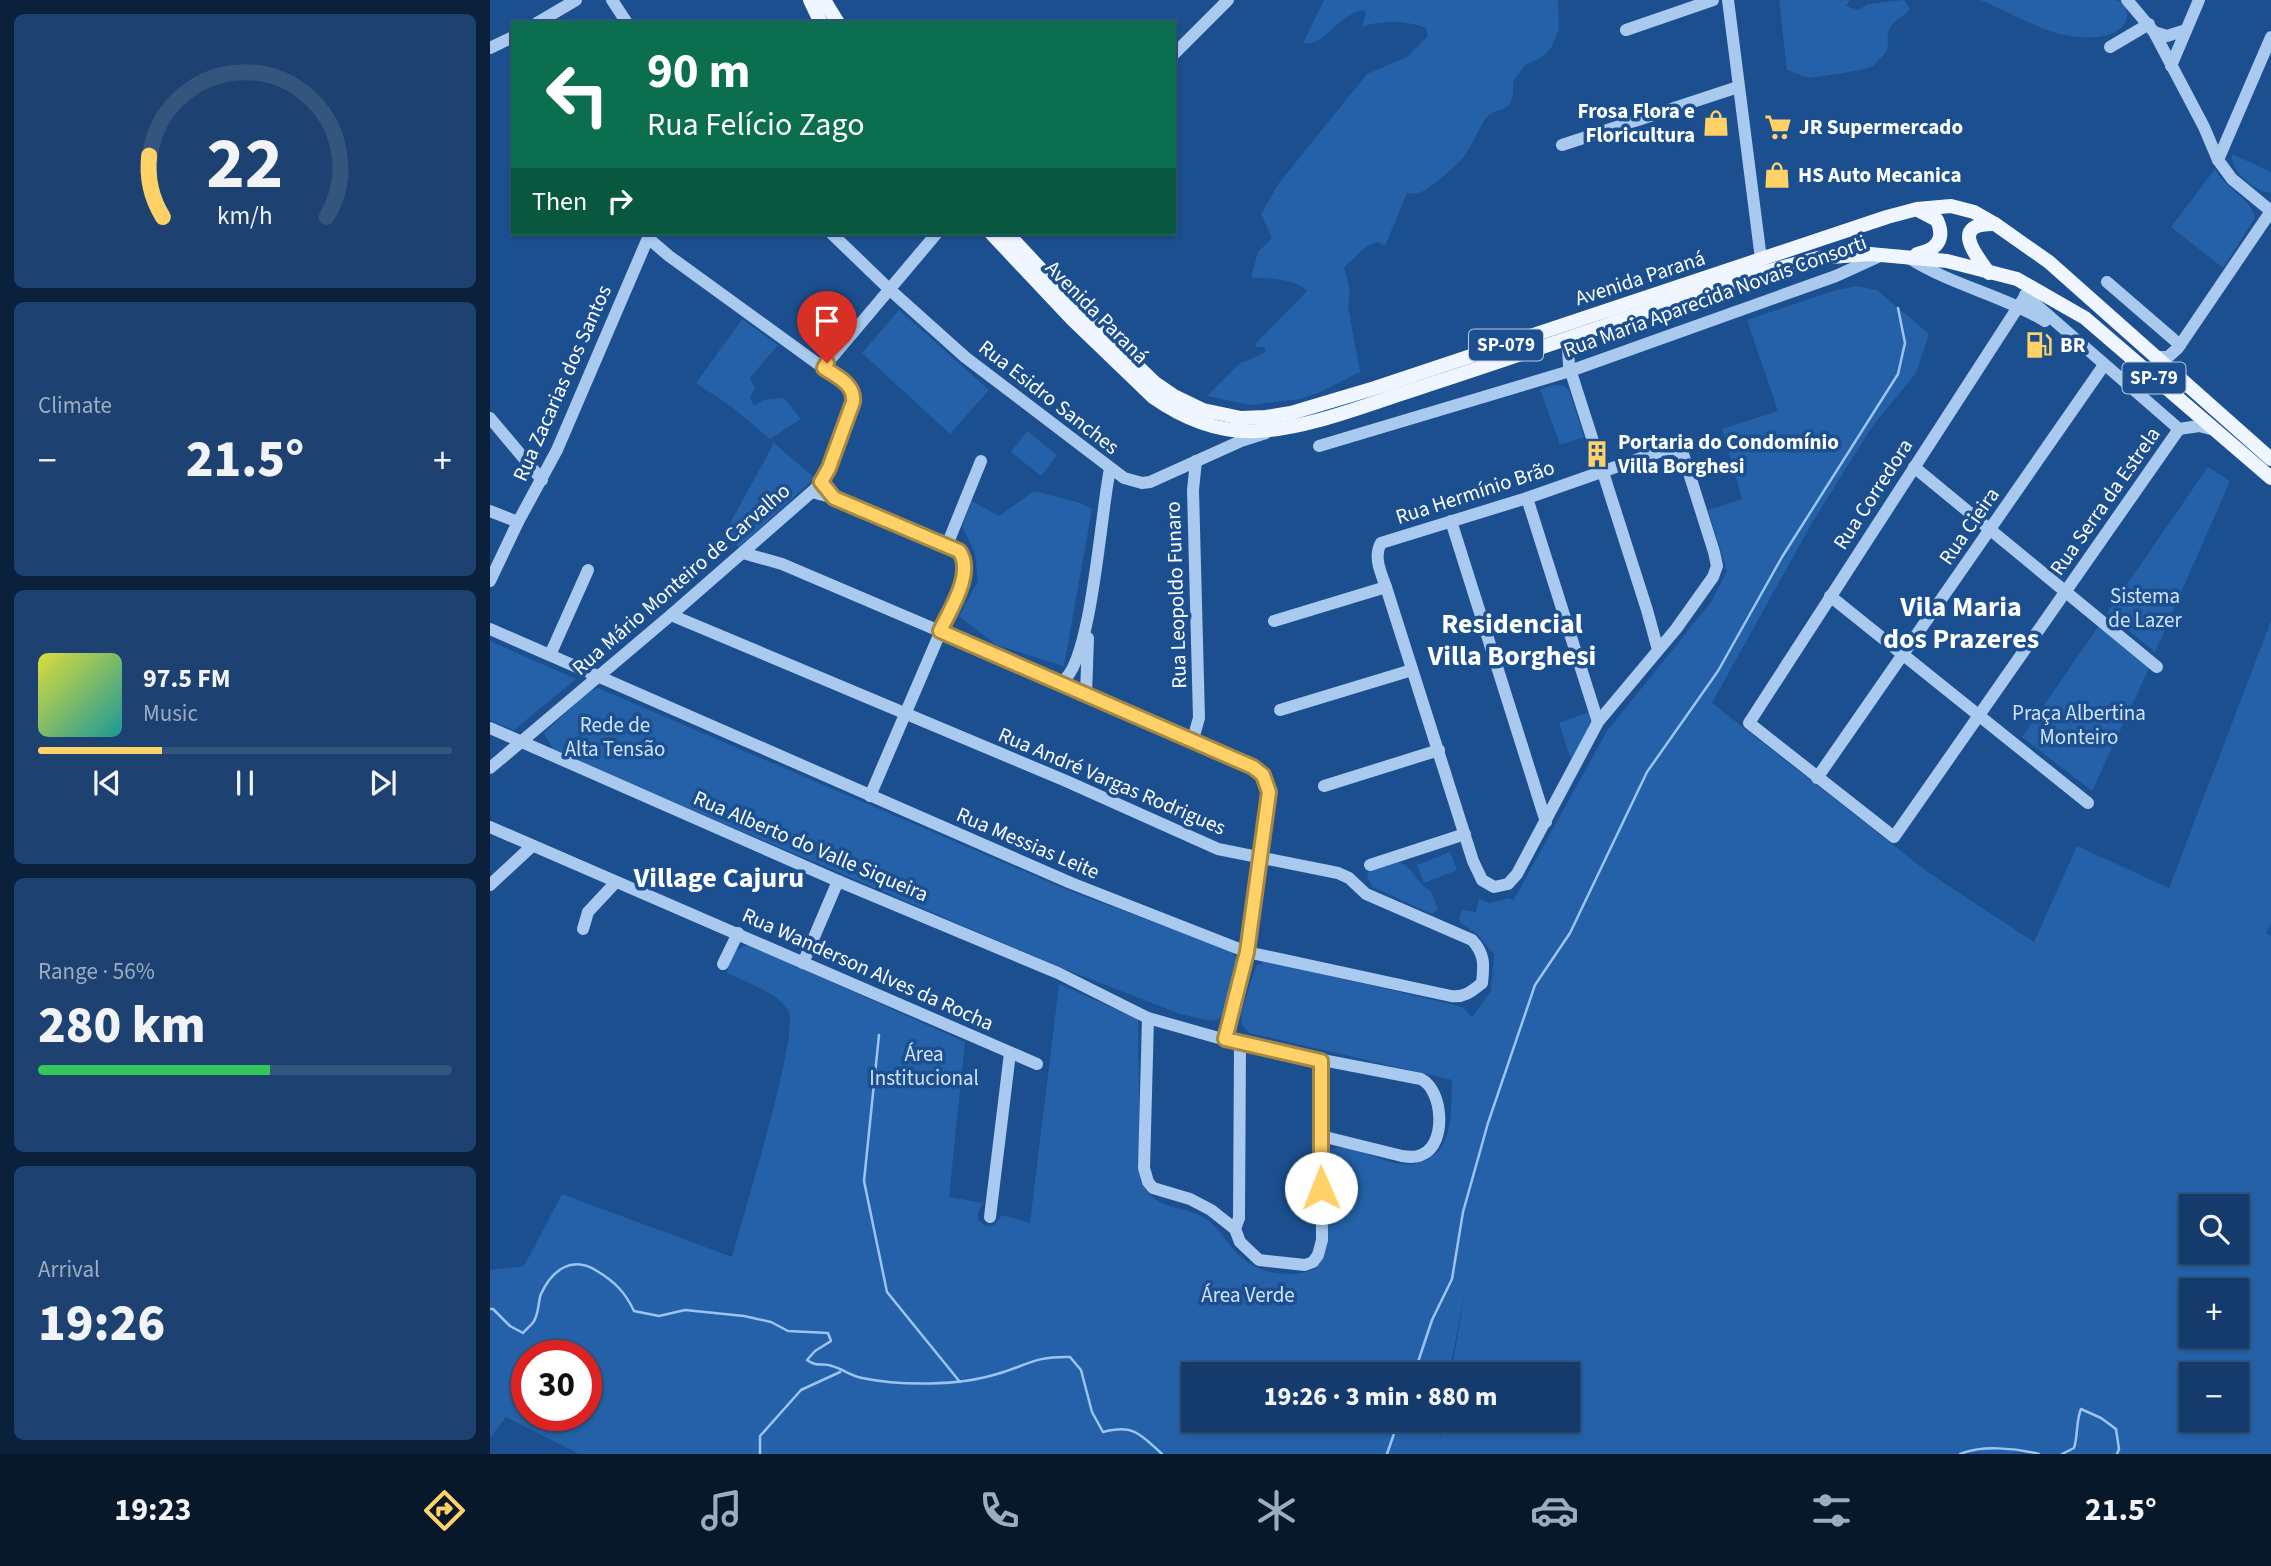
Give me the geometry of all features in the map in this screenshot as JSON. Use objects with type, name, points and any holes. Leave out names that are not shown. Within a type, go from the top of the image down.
[{"type":"main road","points":[[810,0],[820,21]]},
{"type":"main road","points":[[824,0],[837,21]]},
{"type":"main road","name":"Avenida Paraná","points":[[1009,235],[1073,303],[1155,383],[1203,410],[1241,418],[1282,415],[1344,397],[1917,209],[1951,206],[1974,212],[2049,262],[2271,459]]},
{"type":"main road","name":"SP-079","points":[[1906,256],[1931,251],[1940,241],[1937,220],[1917,209]]},
{"type":"main road","points":[[1989,273],[1970,248],[1968,240],[1970,232],[1976,227],[1995,224]]},
{"type":"main road","name":"Avenida Paraná","points":[[993,235],[1072,319],[1153,397],[1182,415],[1220,428],[1254,431],[1277,430],[1388,398],[1792,265],[1835,256],[1906,256],[1947,261],[2017,279],[2025,295],[2084,318],[2271,478]]},
{"type":"street","points":[[540,21],[576,0]]},
{"type":"street","points":[[612,0],[626,21]]},
{"type":"street","points":[[1176,52],[1228,0]]},
{"type":"street","points":[[1626,30],[1713,0]]},
{"type":"street","points":[[1728,0],[1762,259]]},
{"type":"street","points":[[2127,0],[2151,28],[2204,127],[2218,160],[2232,179],[2271,211],[2179,347],[2168,357],[2155,357]]},
{"type":"street","points":[[2171,66],[2199,0]]},
{"type":"street","points":[[2151,28],[2167,36],[2186,30]]},
{"type":"street","points":[[2110,47],[2151,28]]},
{"type":"street","points":[[2218,160],[2271,37]]},
{"type":"street","points":[[490,48],[511,38]]},
{"type":"street","points":[[1562,145],[1738,87]]},
{"type":"street","points":[[2204,127],[2233,125]]},
{"type":"street","points":[[648,235],[669,256],[824,368],[888,288],[935,235]]},
{"type":"street","name":"Rua Zacarias dos Santos","points":[[490,582],[518,522],[557,450],[648,235]]},
{"type":"street","name":"Rua Esidro Sanches","points":[[833,235],[965,357],[1124,478],[1142,483],[1171,473],[1241,441],[1277,430]]},
{"type":"street","name":"Rua Maria Aparecida Novais Consorti","points":[[1319,446],[1570,368],[1836,276],[1883,255]]},
{"type":"street","name":"Avenida Paraná","points":[[1906,256],[1925,268],[2025,295],[2179,429]]},
{"type":"street","points":[[2107,282],[2179,347]]},
{"type":"street","name":"Rua Corredora","points":[[1817,778],[1749,723],[2025,295]]},
{"type":"street","points":[[1577,334],[1568,348],[1570,368],[1658,650]]},
{"type":"street","points":[[1540,347],[1556,352],[1570,368]]},
{"type":"street","points":[[2178,378],[2175,360],[2179,347]]},
{"type":"street","name":"Rua Cieira","points":[[1817,778],[2104,365]]},
{"type":"street","name":"Rua Mário Monteiro de Carvalho","points":[[494,764],[762,537],[816,487],[829,468],[854,394],[851,388],[824,368]]},
{"type":"street","points":[[490,418],[542,480]]},
{"type":"street","points":[[2179,429],[2199,426],[2216,430]]},
{"type":"street","name":"Rua Serra da Estrela","points":[[1817,778],[1894,837],[2179,429]]},
{"type":"street","name":"Rua Hermínio Brão","points":[[1386,587],[1378,559],[1381,542],[1527,498],[1667,449],[1675,449],[1683,454],[1717,566],[1713,577],[1676,629]]},
{"type":"street","points":[[947,545],[981,461]]},
{"type":"street","name":"Rua Leopoldo Funaro","points":[[1193,739],[1199,718],[1193,490],[1196,461]]},
{"type":"street","points":[[1914,467],[2157,667]]},
{"type":"street","points":[[1057,681],[1064,680],[1075,667],[1087,621],[1110,469]]},
{"type":"street","name":"Rua Leopoldo Funaro","points":[[1171,473],[1181,473],[1187,477],[1193,490]]},
{"type":"street","points":[[816,487],[834,498],[947,545],[959,551],[963,557],[965,570],[870,796]]},
{"type":"street","points":[[1527,498],[1598,722]]},
{"type":"street","points":[[490,511],[518,522]]},
{"type":"street","points":[[1451,521],[1546,822]]},
{"type":"street","points":[[762,537],[771,553],[782,564]]},
{"type":"street","points":[[743,553],[782,564],[1193,739],[1253,767],[1266,780],[1269,792],[1247,952],[1225,1039]]},
{"type":"street","points":[[550,655],[588,570]]},
{"type":"street","points":[[1274,621],[1386,587],[1473,861],[1482,880],[1494,887],[1508,884],[1517,874],[1598,722],[1676,629],[1664,626],[1647,610]]},
{"type":"street","points":[[1830,596],[2088,803]]},
{"type":"street","name":"Rua André Vargas Rodrigues","points":[[671,615],[1066,781],[1218,849],[1338,873],[1349,878],[1366,894],[1472,940],[1481,950],[1484,961],[1482,983],[1470,993],[1459,997]]},
{"type":"street","points":[[1086,694],[1087,621]]},
{"type":"street","name":"Rua Messias Leite","points":[[490,629],[1071,883],[1247,952],[1459,997]]},
{"type":"street","points":[[1280,710],[1412,670]]},
{"type":"street","points":[[1587,686],[1603,700],[1613,703]]},
{"type":"street","points":[[540,724],[540,737],[549,754]]},
{"type":"street","points":[[490,729],[499,739],[500,745],[494,764]]},
{"type":"street","name":"Rua Alberto do Valle Siqueira","points":[[490,729],[838,881],[1058,973],[1148,1018],[1240,1044],[1427,1082],[1432,1087],[1439,1108],[1439,1128],[1433,1146],[1426,1154],[1402,1156],[1321,1136]]},
{"type":"street","points":[[1324,786],[1439,750]]},
{"type":"street","points":[[1531,775],[1546,789],[1559,794]]},
{"type":"street","name":"Rua Wanderson Alves da Rocha","points":[[490,827],[1037,1064]]},
{"type":"street","points":[[1370,864],[1465,834]]},
{"type":"street","points":[[490,885],[532,846]]},
{"type":"street","points":[[803,963],[838,881]]},
{"type":"street","points":[[583,929],[588,912],[616,882]]},
{"type":"street","points":[[723,964],[738,933]]},
{"type":"street","points":[[1148,1018],[1145,1175],[1153,1188],[1211,1210],[1235,1229],[1240,1242],[1258,1260],[1305,1265],[1313,1262],[1318,1255],[1322,1240],[1321,1061]]},
{"type":"street","points":[[1235,1229],[1238,1218],[1240,1044]]},
{"type":"street","points":[[990,1217],[1010,1053]]},
{"type":"green space","points":[[1324,0],[1558,0],[1559,29],[1551,48],[1542,57],[1525,65],[1513,81],[1513,93],[1508,106],[1494,112],[1484,121],[1462,159],[1428,188],[1417,193],[1407,193],[1385,246],[1377,242],[1366,247],[1344,267],[1350,290],[1348,306],[1360,372],[1300,399],[1250,405],[1207,396],[1239,364],[1266,352],[1264,347],[1256,347],[1255,344],[1307,291],[1289,281],[1251,277],[1258,252],[1272,238],[1261,214],[1279,183],[1367,74],[1407,57],[1428,36],[1426,28],[1410,24],[1386,22],[1362,26],[1366,12],[1362,10],[1350,15],[1321,38],[1303,43]]},
{"type":"green space","points":[[1779,0],[1850,0],[1846,6],[1858,10],[1868,4],[1904,0],[1910,9],[1890,28],[1887,51],[1874,65],[1865,69],[1808,78],[1787,70]]},
{"type":"green space","points":[[1980,0],[2116,0],[2125,6],[2127,16],[2125,23],[2115,32],[2099,37],[2077,37],[2052,32]]},
{"type":"green space","points":[[2232,154],[2271,172],[2271,193],[2258,189],[2244,179],[2235,167]]},
{"type":"green space","points":[[2215,169],[2253,211],[2255,218],[2223,268],[2171,227]]},
{"type":"green space","points":[[1856,286],[1877,290],[1929,334],[1916,373],[1872,427],[1812,523],[1712,703],[1929,873],[2034,942],[2077,846],[2169,888],[2271,621],[2271,923],[2266,933],[2271,936],[2271,1454],[579,1454],[534,1431],[602,1431],[602,1340],[511,1340],[511,1420],[506,1417],[490,1438],[490,1270],[524,1266],[562,1194],[732,1257],[778,1092],[790,1030],[789,1013],[779,1000],[727,973],[732,954],[749,945],[965,1042],[949,1197],[983,1203],[978,1212],[978,1220],[986,1226],[994,1225],[1002,1215],[1030,1223],[1059,984],[1138,1019],[1140,1181],[1146,1191],[1160,1202],[1208,1220],[1236,1252],[1263,1270],[1295,1274],[1316,1269],[1326,1247],[1328,1203],[1325,1163],[1330,1151],[1353,1149],[1402,1164],[1415,1164],[1427,1159],[1439,1150],[1447,1134],[1452,1080],[1249,1033],[1242,1025],[1241,1013],[1256,966],[1265,961],[1451,1004],[1464,1008],[1472,1017],[1491,991],[1494,954],[1476,933],[1461,923],[1459,917],[1462,910],[1476,912],[1479,898],[1489,903],[1510,898],[1513,901],[1607,731],[1711,602],[1727,571],[1708,510],[1742,499],[1722,429],[1778,411],[1747,320]]},
{"type":"green space","points":[[899,310],[989,390],[950,434],[862,353]]},
{"type":"green space","points":[[742,319],[778,345],[750,378],[755,389],[750,397],[754,406],[764,400],[784,398],[801,419],[770,439],[732,407],[696,383]]},
{"type":"green space","points":[[1556,385],[1569,390],[1584,437],[1560,445],[1540,389]]},
{"type":"green space","points":[[1027,431],[1057,455],[1041,476],[1011,452]]},
{"type":"green space","points":[[774,443],[815,478],[739,547],[723,536]]},
{"type":"green space","name":"Sistema de Lazer","points":[[2208,467],[2230,481],[2155,652],[2107,613]]},
{"type":"green space","points":[[1034,491],[1077,502],[1092,509],[1064,666],[996,645],[959,616],[978,581],[975,553],[962,527],[972,501],[999,516]]},
{"type":"green space","name":"Praça Albertina Monteiro","points":[[2100,624],[2150,666],[2092,791],[2022,737]]},
{"type":"green space","name":"Rede de Alta Tensão","points":[[490,641],[576,679],[514,730],[490,720]]},
{"type":"green space","name":"Rede de Alta Tensão","points":[[598,688],[1070,891],[1231,951],[1237,958],[1238,966],[1225,1012],[1219,1019],[1211,1021],[1180,1014],[1062,968],[554,751],[544,733],[589,691]]},
{"type":"green space","points":[[1589,712],[1592,721],[1571,760],[1559,723]]},
{"type":"green space","points":[[1450,852],[1457,870],[1424,883],[1417,865]]},
{"type":"green space","points":[[1398,862],[1431,891],[1438,909],[1432,914],[1373,887],[1367,877],[1369,871]]},
{"type":"waterway","points":[[1418,1362],[1432,1320],[1452,1279],[1463,1212],[1488,1123],[1535,985],[1570,933],[1647,772],[1718,671],[1782,557],[1898,374],[1905,343],[1898,308]]},
{"type":"waterway","points":[[879,1035],[864,1181],[887,1292],[960,1382]]},
{"type":"waterway","points":[[490,1309],[523,1333],[536,1318],[541,1294],[551,1278],[564,1268],[579,1264],[588,1266],[614,1283],[634,1311],[659,1316],[685,1310],[744,1316],[771,1322],[788,1331],[828,1333],[831,1341],[807,1360],[877,1381],[965,1381],[1040,1360],[1070,1357],[1081,1370],[1092,1412],[1103,1432],[1122,1429],[1136,1432],[1162,1454]]},
{"type":"waterway","points":[[760,1454],[760,1436],[801,1390],[840,1372]]},
{"type":"waterway","points":[[2062,1454],[2074,1448],[2081,1409],[2101,1418],[2116,1429],[2119,1449],[2117,1454]]},
{"type":"waterway","points":[[1387,1454],[1395,1432]]},
{"type":"waterway","points":[[1960,1454],[1978,1449],[1999,1448],[2039,1454]]},
{"type":"place","name":"Frosa Flora e Floricultura","points":[[1716,123]]},
{"type":"place","name":"JR Supermercado","points":[[1778,127]]},
{"type":"place","name":"HS Auto Mecanica","points":[[1777,175]]},
{"type":"place","name":"BR","points":[[2039,345]]},
{"type":"place","name":"Portaria do Condomínio Villa Borghesi","points":[[1597,454]]},
{"type":"district","name":"Vila Maria dos Prazeres","points":[[1961,623]]},
{"type":"district","name":"Residencial Villa Borghesi","points":[[1512,640]]},
{"type":"district","name":"Village Cajuru","points":[[719,878]]},
{"type":"route","points":[[827,363],[824,368],[851,388],[854,394],[829,468],[821,482],[834,498],[959,551],[965,564],[964,577],[940,631],[1193,739],[1253,767],[1266,780],[1269,792],[1247,952],[1225,1039],[1321,1061],[1321,1188]]},
{"type":"park label","name":"Área Institucional","points":[[924,1066]]},
{"type":"park label","name":"Área Verde","points":[[1248,1295]]}]
